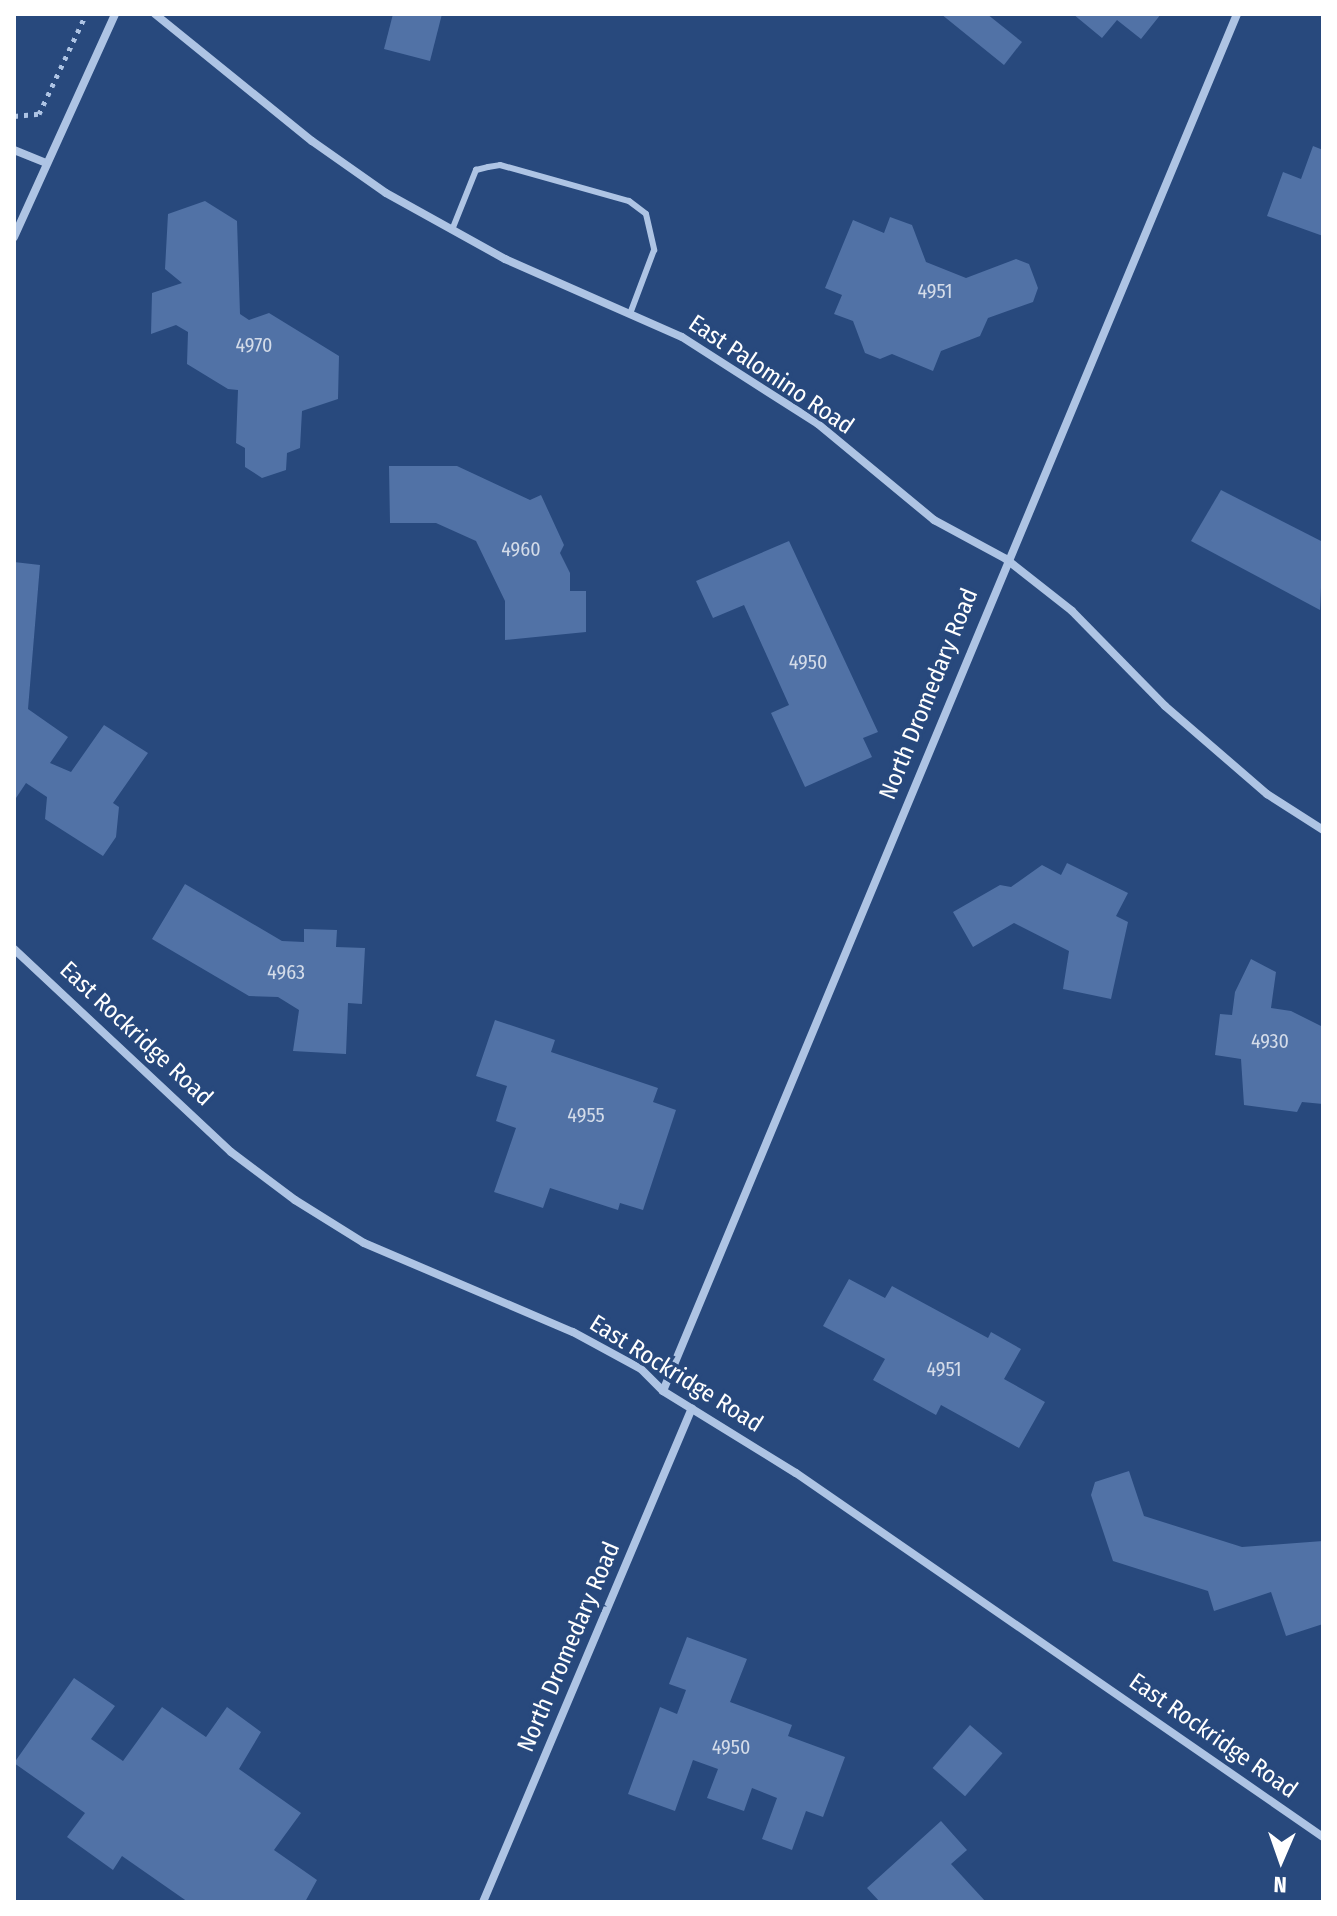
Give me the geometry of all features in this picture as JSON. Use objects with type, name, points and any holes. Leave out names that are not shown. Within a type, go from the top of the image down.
[{"type":"street","points":[[14,237],[115,14]]},
{"type":"street","name":"East Palomino Road","points":[[155,14],[312,141],[386,193],[452,230],[682,337],[805,416],[934,520],[1006,559],[1072,611],[1165,706],[1258,786],[1323,830]]},
{"type":"street","name":"North Dromedary Road","points":[[663,1391],[1006,559],[1237,14]]},
{"type":"street","points":[[14,150],[46,163]]},
{"type":"street","name":"East Rockridge Road","points":[[14,949],[231,1152],[295,1200],[364,1243],[443,1280],[573,1332],[641,1369],[663,1391],[809,1482],[1323,1837]]},
{"type":"street","name":"North Dromedary Road","points":[[483,1902],[692,1408]]},
{"type":"lane","points":[[452,230],[476,170],[500,165],[629,201],[646,214],[654,250],[630,314]]},
{"type":"path","points":[[14,116],[39,114],[86,14]]},
{"type":"building","points":[[393,14],[442,14],[430,61],[384,49]]},
{"type":"building","points":[[941,14],[987,14],[1022,42],[1004,65]]},
{"type":"building","points":[[1073,14],[1161,14],[1141,39],[1117,20],[1102,38]]},
{"type":"building","points":[[1313,146],[1323,150],[1323,236],[1267,216],[1283,172],[1301,179]]},
{"type":"building","points":[[205,201],[237,221],[240,314],[249,320],[269,313],[339,356],[338,399],[302,411],[300,448],[287,453],[286,470],[262,478],[245,467],[245,448],[236,443],[238,390],[228,389],[187,364],[188,332],[176,325],[151,334],[152,293],[182,283],[165,269],[168,214]]},
{"type":"building","points":[[890,217],[912,225],[926,262],[966,278],[1016,259],[1029,264],[1038,288],[1033,302],[988,318],[980,336],[941,351],[933,371],[892,354],[880,359],[865,353],[853,321],[834,314],[842,295],[825,288],[853,220],[884,233]]},
{"type":"building","points":[[389,466],[457,466],[530,500],[541,495],[564,545],[560,553],[570,573],[570,591],[586,591],[586,632],[505,640],[505,601],[476,541],[436,523],[390,523]]},
{"type":"building","points":[[1221,490],[1323,542],[1320,610],[1191,541]]},
{"type":"building","points":[[789,541],[878,732],[863,738],[872,757],[805,787],[771,713],[789,705],[744,605],[713,618],[696,581]]},
{"type":"building","points":[[14,562],[40,565],[28,709],[68,737],[50,763],[71,772],[104,725],[148,753],[113,803],[119,807],[116,837],[103,856],[45,819],[47,797],[26,783],[14,801]]},
{"type":"building","points":[[1067,863],[1128,893],[1116,916],[1128,922],[1111,999],[1063,989],[1069,951],[1014,923],[973,947],[953,912],[1000,885],[1011,887],[1042,865],[1061,875]]},
{"type":"building","points":[[185,884],[282,941],[304,942],[304,929],[337,930],[336,947],[365,948],[362,1004],[348,1003],[346,1054],[293,1051],[299,1010],[278,997],[249,996],[152,939]]},
{"type":"building","points":[[1251,959],[1276,972],[1271,1008],[1291,1011],[1323,1027],[1323,1104],[1302,1102],[1297,1112],[1244,1105],[1241,1059],[1215,1055],[1220,1014],[1232,1015],[1235,992]]},
{"type":"building","points":[[495,1020],[555,1040],[551,1052],[658,1088],[653,1102],[676,1110],[643,1210],[620,1203],[618,1210],[550,1188],[543,1208],[494,1192],[516,1128],[496,1121],[507,1086],[476,1076]]},
{"type":"building","points":[[849,1279],[885,1298],[892,1286],[988,1338],[991,1332],[1021,1349],[1004,1379],[1045,1402],[1019,1448],[941,1405],[936,1415],[873,1380],[885,1359],[823,1326]]},
{"type":"building","points":[[1129,1471],[1144,1516],[1242,1547],[1323,1541],[1323,1624],[1286,1636],[1271,1592],[1214,1611],[1208,1591],[1113,1561],[1091,1495],[1095,1482]]},
{"type":"building","points":[[687,1637],[747,1659],[730,1702],[792,1725],[788,1736],[845,1757],[823,1817],[806,1811],[792,1850],[762,1839],[777,1798],[752,1788],[744,1811],[707,1798],[718,1769],[693,1760],[675,1811],[628,1794],[660,1707],[677,1714],[686,1690],[669,1684]]},
{"type":"building","points":[[74,1678],[115,1706],[91,1739],[123,1761],[162,1707],[206,1737],[227,1707],[261,1732],[239,1769],[301,1813],[274,1850],[317,1880],[305,1902],[188,1902],[122,1856],[113,1870],[67,1837],[85,1813],[14,1763]]},
{"type":"building","points":[[970,1725],[1002,1753],[965,1796],[933,1768]]},
{"type":"building","points":[[941,1821],[967,1850],[951,1864],[986,1902],[880,1902],[867,1888]]}]
